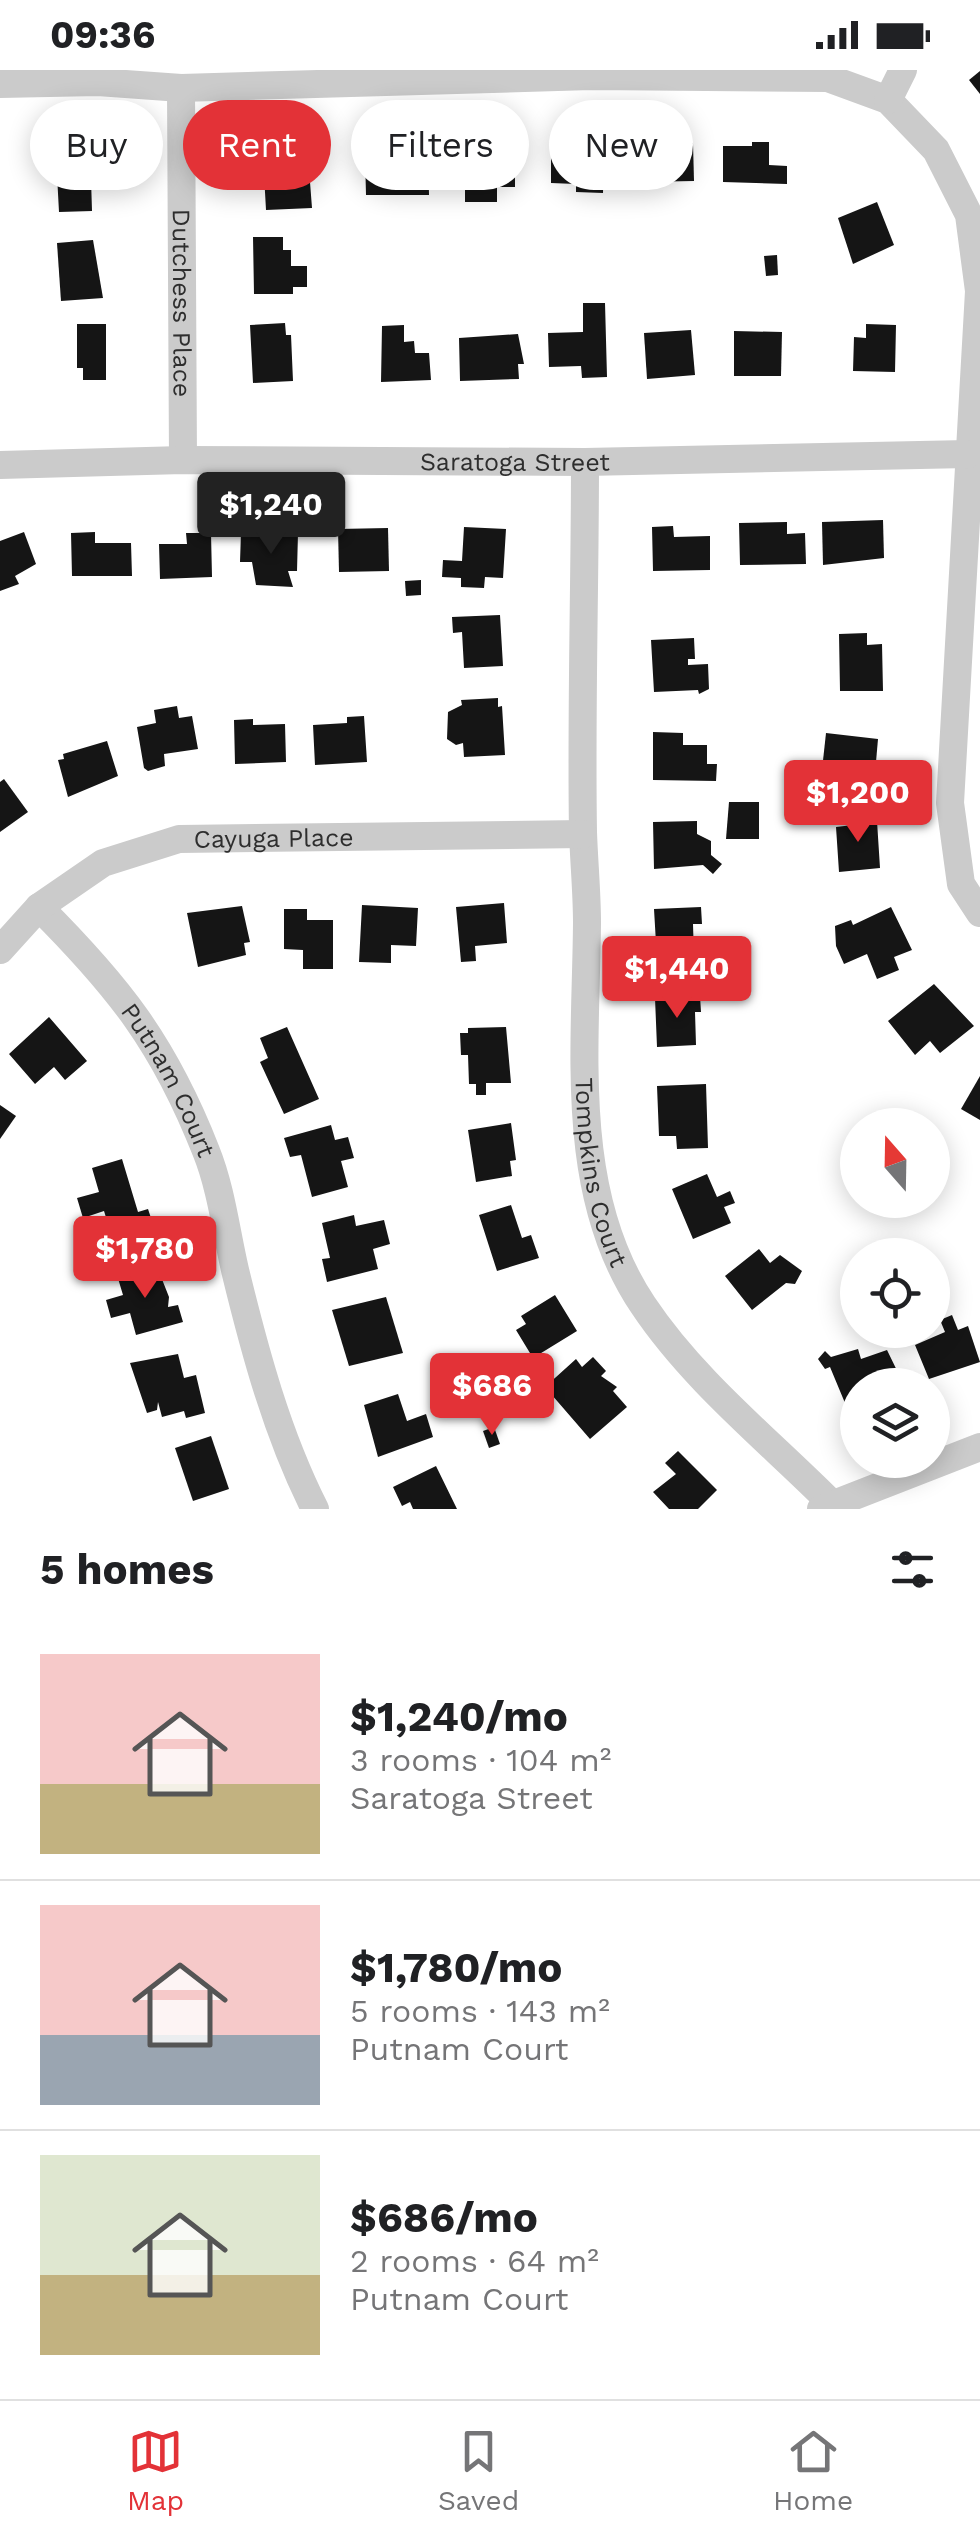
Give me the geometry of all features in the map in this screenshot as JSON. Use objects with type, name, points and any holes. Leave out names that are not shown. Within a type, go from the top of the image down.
[{"type":"street","points":[[888,100],[903,70]]},
{"type":"street","points":[[0,84],[98,82],[182,88],[572,77],[828,78],[888,100],[936,150],[969,215],[979,291],[950,803],[962,884],[980,913]]},
{"type":"street","name":"Dutchess Place","points":[[182,88],[183,460]]},
{"type":"street","name":"Saratoga Street","points":[[0,466],[183,460],[585,462],[968,454]]},
{"type":"street","name":"Tompkins Court","points":[[585,462],[583,834],[587,922],[583,1011],[590,1158],[609,1233],[642,1304],[696,1370],[826,1506]]},
{"type":"street","name":"Cayuga Place","points":[[0,950],[40,907],[102,863],[178,839],[583,834]]},
{"type":"street","name":"Putnam Court","points":[[40,907],[110,978],[164,1056],[208,1154],[248,1321],[290,1459],[315,1509]]},
{"type":"street","points":[[826,1506],[980,1447]]},
{"type":"building","points":[[980,71],[980,94],[969,80]]},
{"type":"building","points":[[752,142],[769,142],[769,165],[787,166],[787,184],[723,182],[723,146],[752,146]]},
{"type":"building","points":[[58,190],[91,190],[92,211],[59,212]]},
{"type":"building","points":[[265,190],[311,190],[312,208],[266,210]]},
{"type":"building","points":[[366,190],[429,190],[429,195],[366,195]]},
{"type":"building","points":[[465,190],[497,190],[497,202],[465,202]]},
{"type":"building","points":[[576,190],[603,190],[603,193]]},
{"type":"building","points":[[877,202],[894,245],[853,264],[838,218]]},
{"type":"building","points":[[253,237],[283,237],[283,250],[291,250],[291,266],[307,266],[307,287],[293,287],[293,294],[254,294]]},
{"type":"building","points":[[93,240],[103,298],[61,301],[57,243]]},
{"type":"building","points":[[777,255],[778,275],[766,276],[764,256]]},
{"type":"building","points":[[583,303],[605,303],[607,377],[582,378],[581,366],[549,367],[548,333],[583,332]]},
{"type":"building","points":[[285,323],[286,335],[291,335],[293,381],[253,383],[250,325]]},
{"type":"building","points":[[77,324],[106,324],[106,380],[83,380],[83,368],[77,368]]},
{"type":"building","points":[[866,324],[896,325],[895,372],[853,371],[854,337],[866,338]]},
{"type":"building","points":[[404,325],[404,342],[414,341],[415,353],[429,353],[431,380],[381,382],[382,326]]},
{"type":"building","points":[[691,330],[695,375],[647,379],[644,333]]},
{"type":"building","points":[[734,331],[782,332],[781,376],[734,376]]},
{"type":"building","points":[[518,334],[524,364],[518,364],[519,379],[460,381],[459,338]]},
{"type":"building","points":[[883,520],[884,558],[823,565],[822,522]]},
{"type":"building","points":[[787,522],[787,534],[805,533],[806,564],[740,565],[739,523]]},
{"type":"building","points":[[673,526],[674,537],[710,536],[710,570],[653,571],[652,527]]},
{"type":"building","points":[[464,527],[506,529],[503,578],[485,577],[484,588],[461,587],[461,578],[442,577],[443,560],[462,561]]},
{"type":"building","points":[[388,528],[389,571],[339,572],[338,529]]},
{"type":"building","points":[[24,532],[36,564],[15,576],[19,584],[0,591],[0,541]]},
{"type":"building","points":[[95,532],[95,543],[131,543],[132,576],[72,576],[71,533]]},
{"type":"building","points":[[241,532],[298,533],[297,571],[288,571],[293,587],[256,585],[252,562],[240,562]]},
{"type":"building","points":[[186,533],[211,533],[212,577],[160,579],[159,544],[187,544]]},
{"type":"building","points":[[421,580],[421,595],[406,596],[405,581]]},
{"type":"building","points":[[500,615],[503,666],[464,668],[462,632],[453,633],[452,617]]},
{"type":"building","points":[[867,633],[867,645],[882,644],[883,691],[840,691],[839,634]]},
{"type":"building","points":[[694,638],[695,659],[688,659],[688,665],[708,664],[709,689],[699,694],[698,690],[654,692],[651,640]]},
{"type":"building","points":[[498,698],[505,755],[464,757],[463,743],[456,745],[447,739],[448,712],[462,705],[461,700]]},
{"type":"building","points":[[177,706],[179,718],[192,716],[198,749],[164,754],[165,766],[148,771],[144,768],[137,727],[156,723],[154,710]]},
{"type":"building","points":[[364,716],[367,762],[315,765],[313,725],[347,723],[347,717]]},
{"type":"building","points":[[253,719],[253,725],[285,724],[286,762],[235,764],[234,720]]},
{"type":"building","points":[[653,732],[683,733],[683,745],[707,745],[707,764],[717,764],[716,781],[653,780]]},
{"type":"building","points":[[826,733],[878,739],[874,785],[821,779]]},
{"type":"building","points":[[107,741],[118,776],[68,797],[58,760],[64,759],[63,754]]},
{"type":"building","points":[[4,779],[28,812],[0,832],[0,782]]},
{"type":"building","points":[[729,802],[759,802],[759,839],[726,839]]},
{"type":"building","points":[[871,813],[872,822],[877,821],[880,868],[839,872],[836,827],[853,825],[852,816]]},
{"type":"building","points":[[697,821],[697,834],[711,841],[711,855],[722,864],[713,874],[703,865],[654,869],[653,822]]},
{"type":"building","points":[[504,903],[507,943],[475,946],[476,961],[461,962],[456,907]]},
{"type":"building","points":[[362,905],[418,908],[416,946],[391,945],[391,963],[359,962]]},
{"type":"building","points":[[242,906],[250,942],[244,943],[246,955],[198,967],[187,913]]},
{"type":"building","points":[[701,907],[702,924],[693,924],[694,958],[657,960],[654,909]]},
{"type":"building","points":[[891,907],[912,950],[894,957],[899,970],[877,979],[867,954],[844,964],[836,946],[835,926],[851,920],[853,925]]},
{"type":"building","points":[[284,909],[307,909],[307,920],[333,920],[333,969],[303,969],[303,950],[284,949]]},
{"type":"building","points":[[934,984],[974,1026],[940,1053],[930,1041],[915,1055],[888,1021]]},
{"type":"building","points":[[700,996],[701,1012],[695,1012],[696,1045],[657,1047],[655,998]]},
{"type":"building","points":[[49,1017],[87,1061],[65,1080],[54,1067],[35,1084],[9,1054]]},
{"type":"building","points":[[287,1027],[319,1099],[284,1114],[260,1062],[268,1058],[260,1038]]},
{"type":"building","points":[[506,1027],[511,1083],[486,1083],[486,1095],[476,1095],[476,1084],[469,1084],[468,1055],[461,1055],[460,1033],[468,1033],[468,1028]]},
{"type":"building","points":[[980,1076],[980,1120],[961,1109]]},
{"type":"building","points":[[706,1084],[708,1148],[677,1149],[676,1136],[659,1136],[657,1086]]},
{"type":"building","points":[[0,1105],[16,1116],[0,1139]]},
{"type":"building","points":[[511,1123],[516,1160],[510,1161],[512,1176],[476,1182],[468,1130]]},
{"type":"building","points":[[331,1125],[335,1140],[348,1137],[354,1158],[341,1161],[348,1187],[312,1197],[301,1155],[290,1157],[284,1138]]},
{"type":"building","points":[[122,1159],[138,1212],[148,1209],[155,1230],[114,1243],[104,1211],[83,1218],[77,1198],[99,1192],[92,1168]]},
{"type":"building","points":[[707,1174],[717,1197],[730,1191],[735,1203],[724,1207],[731,1223],[693,1239],[672,1189]]},
{"type":"building","points":[[511,1205],[522,1238],[531,1235],[539,1258],[497,1271],[479,1215]]},
{"type":"building","points":[[354,1215],[356,1226],[384,1220],[390,1244],[373,1249],[378,1269],[327,1282],[322,1259],[330,1258],[322,1223]]},
{"type":"building","points":[[759,1249],[770,1263],[780,1255],[802,1271],[795,1284],[786,1283],[752,1310],[725,1276]]},
{"type":"building","points":[[156,1264],[169,1297],[168,1307],[178,1305],[183,1322],[136,1335],[130,1313],[111,1318],[106,1300],[123,1295],[117,1275]]},
{"type":"building","points":[[555,1295],[577,1331],[533,1358],[516,1330],[526,1324],[521,1316]]},
{"type":"building","points":[[386,1297],[403,1353],[349,1366],[332,1310]]},
{"type":"building","points":[[950,1316],[958,1330],[968,1326],[980,1362],[950,1372],[950,1368],[924,1368],[916,1348],[950,1348]]},
{"type":"building","points":[[858,1349],[861,1359],[887,1350],[896,1368],[840,1368],[840,1391],[830,1367],[825,1369],[818,1359],[825,1351],[831,1357]]},
{"type":"building","points":[[178,1354],[184,1378],[196,1375],[205,1413],[186,1418],[184,1411],[162,1417],[158,1402],[157,1410],[147,1413],[130,1363]]},
{"type":"building","points":[[593,1357],[606,1371],[601,1376],[617,1387],[613,1391],[627,1407],[590,1439],[545,1387],[576,1359],[582,1367]]},
{"type":"building","points":[[398,1394],[407,1421],[426,1414],[433,1437],[378,1457],[364,1405]]},
{"type":"building","points":[[494,1427],[500,1444],[489,1448],[483,1431]]},
{"type":"building","points":[[211,1436],[229,1489],[193,1501],[175,1448]]},
{"type":"building","points":[[678,1451],[717,1490],[698,1509],[669,1509],[653,1492],[676,1474],[665,1463]]},
{"type":"building","points":[[436,1466],[457,1509],[413,1509],[410,1502],[402,1506],[393,1487]]}]
